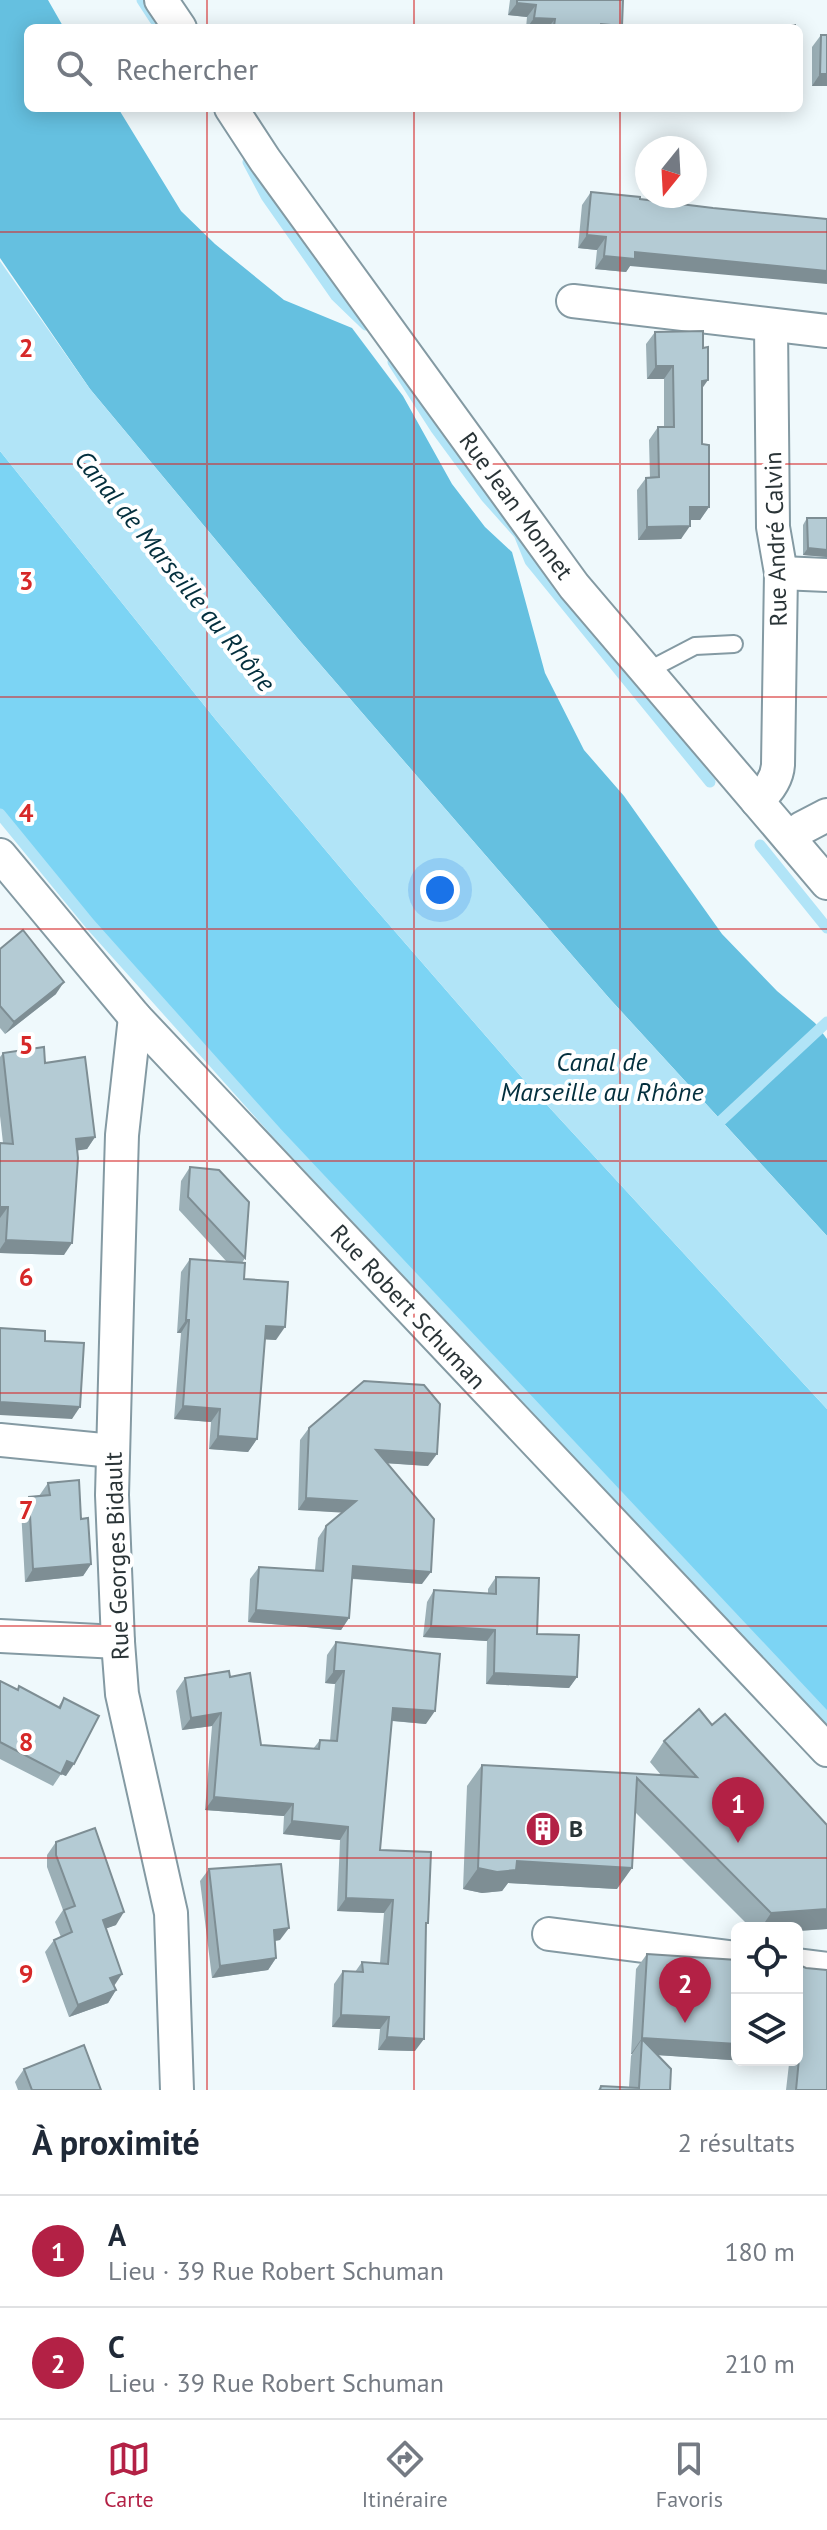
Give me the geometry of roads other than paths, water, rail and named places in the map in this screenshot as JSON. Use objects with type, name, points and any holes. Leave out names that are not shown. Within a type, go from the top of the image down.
[{"type":"street","points":[[161,0],[177,24]]},
{"type":"street","name":"Rue Jean Monnet","points":[[234,112],[265,160],[574,586],[827,883]]},
{"type":"street","points":[[573,301],[827,331]]},
{"type":"street","name":"Rue André Calvin","points":[[757,801],[777,775],[781,573],[773,527],[771,325]]},
{"type":"street","points":[[781,573],[827,575]]},
{"type":"street","points":[[789,838],[827,815]]},
{"type":"street","name":"Rue Robert Schuman","points":[[0,855],[135,1017],[827,1750]]},
{"type":"street","name":"Rue Georges Bidault","points":[[135,1017],[122,1135],[113,1451],[118,1642],[122,1694],[171,1913],[177,2090]]},
{"type":"street","points":[[0,1440],[113,1451]]},
{"type":"street","points":[[0,1636],[118,1642]]},
{"type":"street","points":[[549,1934],[731,1957]]},
{"type":"street","points":[[803,1966],[827,1969]]},
{"type":"lane","points":[[647,671],[695,646],[734,644]]},
{"type":"water","name":"Canal de Marseille au Rhône","points":[[0,261],[90,389],[300,641],[609,998],[827,1236],[827,1409],[525,1081],[365,897],[216,720],[0,451]]},
{"type":"waterway","points":[[142,0],[155,20]]},
{"type":"waterway","points":[[248,162],[266,196],[336,296],[366,325]]},
{"type":"waterway","points":[[393,362],[436,429],[486,497],[519,534],[530,561],[710,782]]},
{"type":"waterway","points":[[0,814],[90,924],[276,1132],[827,1718]]},
{"type":"waterway","points":[[760,845],[827,928]]},
{"type":"waterway","points":[[710,1131],[827,1022]]},
{"type":"place","name":"B","points":[[543,1829]]},
{"type":"place","name":"A","points":[[738,1843]]},
{"type":"place","name":"C","points":[[685,2023]]}]
